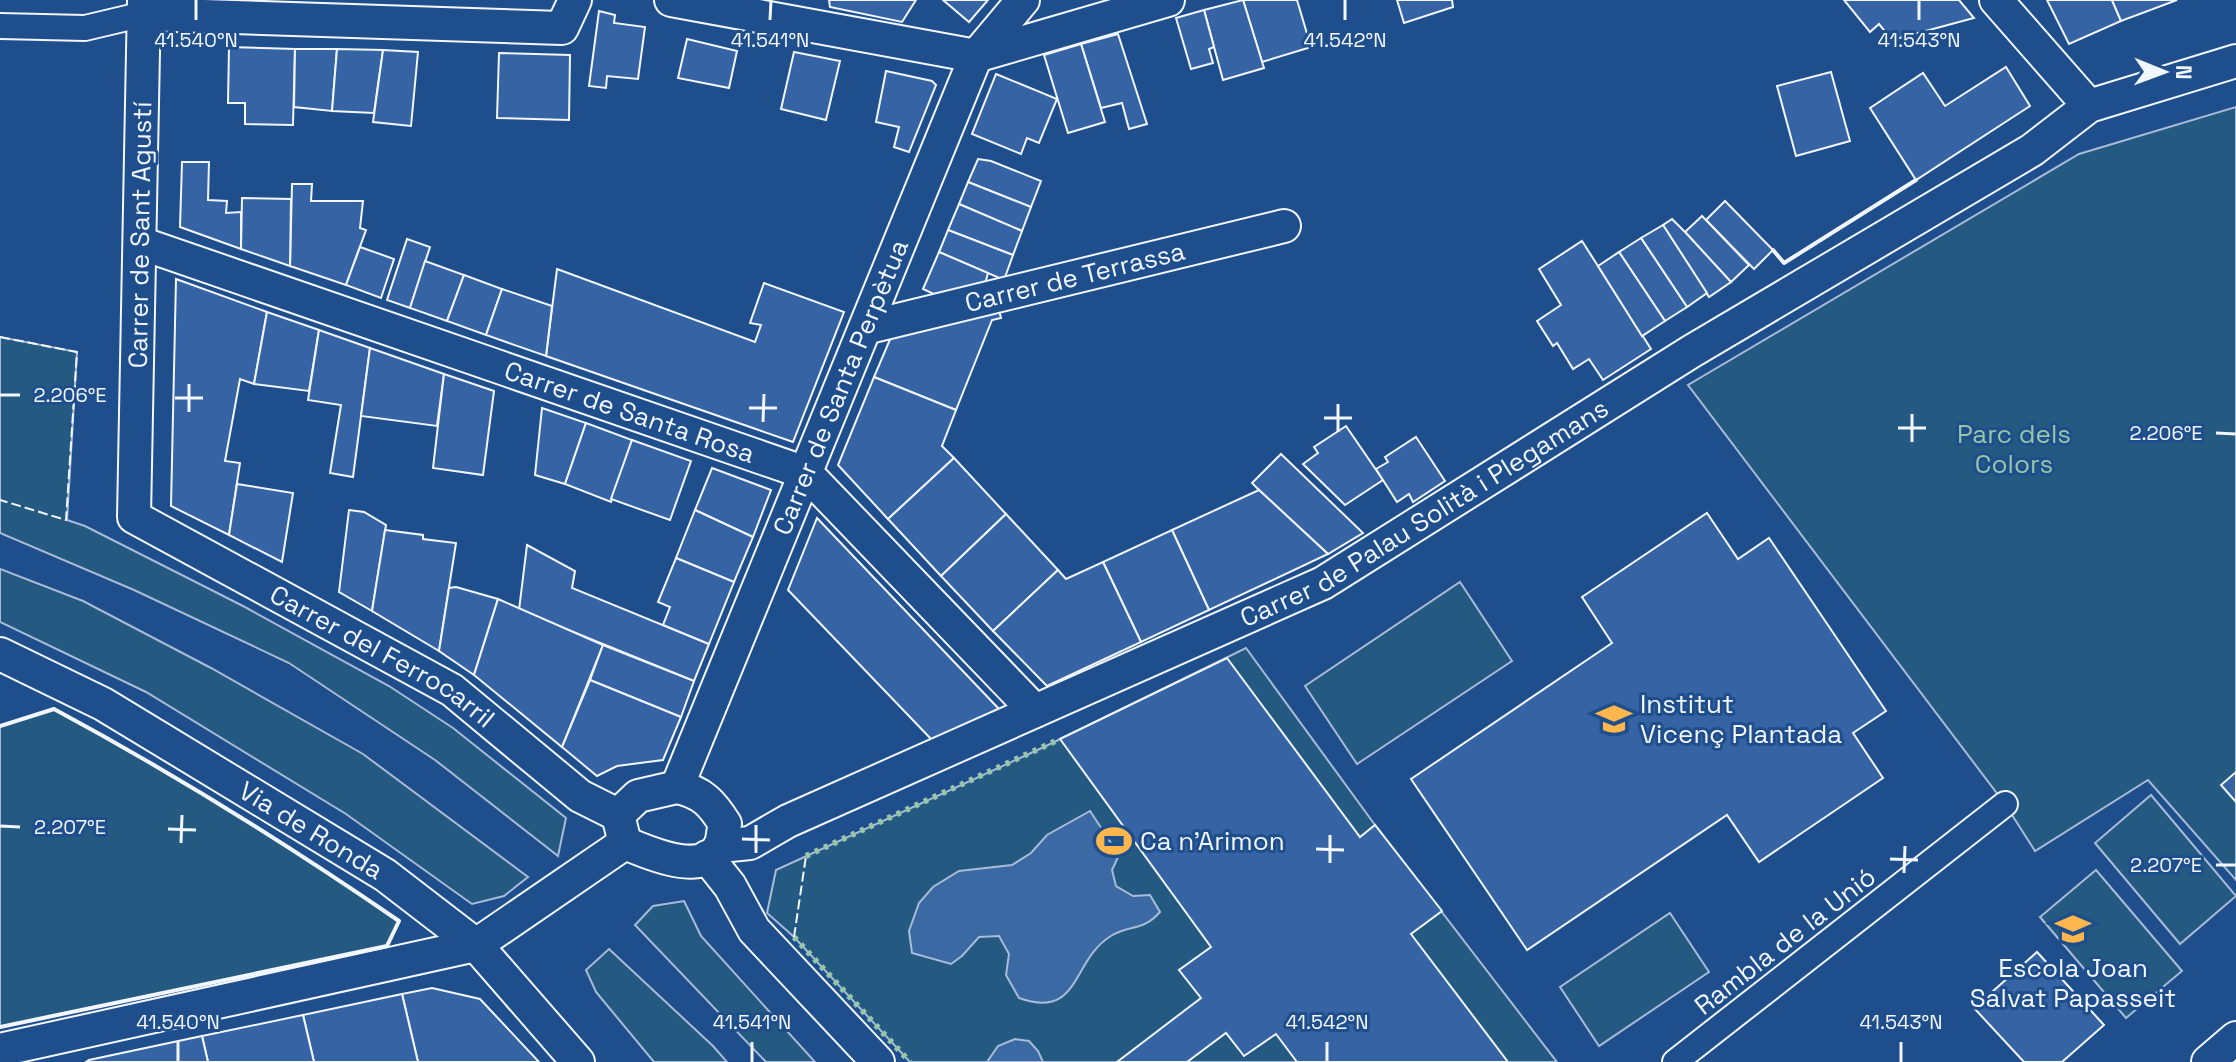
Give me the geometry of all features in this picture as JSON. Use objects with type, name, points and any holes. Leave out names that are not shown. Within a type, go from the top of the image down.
[{"type":"street","points":[[0,26],[85,28],[144,7],[562,28],[575,0]]},
{"type":"street","points":[[671,0],[802,11],[976,56],[1168,0]]},
{"type":"street","name":"Carrer de Santa Perpètua","points":[[677,787],[976,56],[1023,0]]},
{"type":"street","points":[[1996,0],[2089,106],[2236,61]]},
{"type":"street","name":"Carrer de Sant Agustí","points":[[134,517],[144,7]]},
{"type":"street","name":"Carrer de Palau Solità i Plegamans","points":[[714,852],[750,843],[788,821],[1323,583],[1692,351],[2032,150],[2089,106]]},
{"type":"street","name":"Carrer de Terrassa","points":[[865,328],[1284,226]]},
{"type":"street","name":"Carrer de Santa Rosa","points":[[140,243],[806,473],[1035,711]]},
{"type":"street","name":"Carrer del Ferrocarril","points":[[134,517],[452,690],[622,829]]},
{"type":"street","name":"Via de Ronda","points":[[0,654],[103,704],[385,875],[476,945],[578,1062]]},
{"type":"street","points":[[0,1050],[60,1050],[476,945],[622,829],[638,796],[677,787],[695,790],[712,803],[725,824],[714,852],[754,930],[878,1062]]},
{"type":"street","name":"Rambla de la Unió","points":[[1675,1062],[2005,804]]},
{"type":"street","points":[[622,829],[680,862],[714,852]]},
{"type":"green space","name":"Parc dels Colors","points":[[2236,107],[2236,880],[2148,780],[2035,851],[2005,804],[1688,385],[2079,154]]},
{"type":"green space","points":[[0,337],[77,352],[67,520],[85,526],[243,606],[389,686],[453,728],[566,818],[558,856],[435,760],[289,663],[134,590],[0,533]]},
{"type":"green space","points":[[0,569],[83,601],[211,668],[363,754],[528,877],[504,896],[472,904],[346,814],[146,692],[0,622]]},
{"type":"green space","points":[[1460,582],[1512,661],[1357,764],[1305,686]]},
{"type":"green space","name":"Ca n'Arimon","points":[[1246,648],[1375,825],[1557,1062],[910,1062],[794,937],[767,913],[776,870],[1044,747]]},
{"type":"green space","points":[[54,709],[229,810],[399,921],[387,946],[0,1027],[0,726]]},
{"type":"green space","points":[[2151,795],[2236,896],[2180,944],[2095,843]]},
{"type":"green space","points":[[2096,870],[2182,971],[2126,1018],[2040,917]]},
{"type":"green space","points":[[684,901],[701,936],[815,1062],[766,1062],[635,925],[653,906]]},
{"type":"green space","points":[[1670,913],[1709,972],[1599,1046],[1560,987]]},
{"type":"green space","points":[[609,949],[727,1062],[654,1062],[596,992],[586,970]]},
{"type":"shaded area","points":[[1090,811],[1119,855],[1112,870],[1116,886],[1133,896],[1150,895],[1160,912],[1148,922],[1118,932],[1098,946],[1065,994],[1054,1001],[1039,1003],[1019,998],[1006,975],[1009,954],[999,936],[979,937],[951,964],[912,953],[909,931],[919,903],[933,887],[959,871],[1012,865],[1031,853],[1047,835]]},
{"type":"shaded area","points":[[1015,1039],[1029,1041],[1043,1062],[987,1062],[998,1046]]},
{"type":"building","points":[[829,0],[916,0],[902,22],[830,7]]},
{"type":"building","points":[[943,0],[988,0],[969,22]]},
{"type":"building","points":[[1243,0],[1297,0],[1311,47],[1262,62]]},
{"type":"building","points":[[1243,0],[1264,68],[1223,80],[1204,10]]},
{"type":"building","points":[[1397,0],[1452,0],[1453,7],[1404,23]]},
{"type":"building","points":[[1844,0],[1959,0],[1974,18],[1892,40],[1879,24],[1870,32]]},
{"type":"building","points":[[2047,0],[2112,0],[2121,21],[2069,44]]},
{"type":"building","points":[[2112,0],[2177,0],[2121,21]]},
{"type":"building","points":[[1204,10],[1214,47],[1209,49],[1213,63],[1191,69],[1176,18]]},
{"type":"building","points":[[599,11],[615,15],[614,23],[645,27],[638,79],[607,76],[606,88],[589,86]]},
{"type":"building","points":[[1118,34],[1147,124],[1129,129],[1122,103],[1101,108],[1081,44]]},
{"type":"building","points":[[687,39],[737,51],[729,88],[678,78]]},
{"type":"building","points":[[1081,44],[1105,122],[1068,133],[1044,55]]},
{"type":"building","points":[[229,47],[295,49],[293,125],[245,124],[245,103],[228,103]]},
{"type":"building","points":[[295,49],[337,49],[332,111],[294,107]]},
{"type":"building","points":[[337,49],[383,50],[374,113],[332,111]]},
{"type":"building","points":[[383,50],[418,52],[411,126],[373,122]]},
{"type":"building","points":[[794,52],[840,61],[826,120],[781,109]]},
{"type":"building","points":[[499,53],[570,55],[569,120],[497,118]]},
{"type":"building","points":[[2006,67],[2030,106],[1916,180],[1870,108],[1923,73],[1945,106]]},
{"type":"building","points":[[886,71],[932,81],[936,85],[909,152],[894,147],[899,127],[876,122]]},
{"type":"building","points":[[1831,72],[1850,141],[1796,156],[1777,86]]},
{"type":"building","points":[[996,74],[1057,99],[1039,143],[1027,138],[1021,154],[972,134]]},
{"type":"building","points":[[978,159],[1041,181],[1031,207],[968,182]]},
{"type":"building","points":[[182,162],[209,162],[208,200],[227,201],[226,213],[241,212],[241,249],[180,227]]},
{"type":"building","points":[[968,182],[1031,207],[1022,231],[959,204]]},
{"type":"building","points":[[292,184],[312,184],[311,201],[363,201],[360,228],[366,230],[346,285],[290,266]]},
{"type":"building","points":[[242,198],[291,199],[290,266],[241,249]]},
{"type":"building","points":[[1725,201],[1773,250],[1754,269],[1706,220]]},
{"type":"building","points":[[959,204],[1022,231],[1013,255],[948,230]]},
{"type":"building","points":[[1702,216],[1749,265],[1731,282],[1685,232]]},
{"type":"building","points":[[1672,219],[1731,282],[1709,297],[1663,225]]},
{"type":"building","points":[[1663,225],[1707,293],[1687,307],[1641,238]]},
{"type":"building","points":[[948,230],[1013,255],[1004,280],[939,252]]},
{"type":"building","points":[[1641,238],[1687,307],[1665,321],[1619,252]]},
{"type":"building","points":[[407,239],[430,247],[410,308],[387,300]]},
{"type":"building","points":[[1582,241],[1651,349],[1603,380],[1589,359],[1573,369],[1557,343],[1553,346],[1537,321],[1561,305],[1539,269]]},
{"type":"building","points":[[360,247],[394,259],[381,298],[346,285]]},
{"type":"building","points":[[939,252],[988,273],[985,284],[938,296],[923,289]]},
{"type":"building","points":[[1619,252],[1665,321],[1642,336],[1598,266]]},
{"type":"building","points":[[425,261],[464,275],[447,321],[410,308]]},
{"type":"building","points":[[557,269],[755,342],[761,325],[750,323],[764,283],[844,312],[793,442],[546,356]]},
{"type":"building","points":[[464,275],[502,289],[486,335],[447,321]]},
{"type":"building","points":[[176,279],[267,312],[254,384],[240,379],[225,461],[240,463],[229,535],[171,506]]},
{"type":"building","points":[[502,289],[552,306],[546,356],[486,335]]},
{"type":"building","points":[[998,306],[1001,318],[992,320],[956,410],[874,377],[894,330]]},
{"type":"building","points":[[267,312],[319,330],[309,391],[254,384]]},
{"type":"building","points":[[319,330],[370,348],[353,477],[330,473],[341,405],[308,400]]},
{"type":"building","points":[[370,348],[444,374],[437,426],[361,416]]},
{"type":"building","points":[[444,374],[494,391],[483,475],[433,468]]},
{"type":"building","points":[[874,377],[956,410],[942,446],[954,458],[888,519],[838,465]]},
{"type":"building","points":[[542,408],[586,423],[565,484],[535,475]]},
{"type":"building","points":[[586,423],[632,440],[611,502],[565,484]]},
{"type":"building","points":[[1346,426],[1383,480],[1345,505],[1303,464],[1318,453],[1314,447]]},
{"type":"building","points":[[1416,437],[1445,481],[1413,502],[1409,494],[1397,502],[1376,469],[1388,462],[1385,457]]},
{"type":"building","points":[[632,440],[691,461],[670,520],[611,499]]},
{"type":"building","points":[[1281,454],[1363,533],[1328,554],[1259,490],[1252,483]]},
{"type":"building","points":[[954,458],[1006,514],[941,576],[888,519]]},
{"type":"building","points":[[712,468],[771,490],[753,537],[695,510]]},
{"type":"building","points":[[237,484],[293,493],[282,562],[229,535]]},
{"type":"building","points":[[1259,490],[1328,554],[1209,610],[1172,530]]},
{"type":"building","points":[[349,510],[364,512],[386,525],[372,611],[339,592]]},
{"type":"building","points":[[695,510],[753,537],[734,582],[676,558]]},
{"type":"building","points":[[1707,513],[1738,559],[1769,538],[1886,711],[1853,733],[1883,778],[1759,862],[1727,815],[1527,950],[1411,779],[1612,643],[1582,597]]},
{"type":"building","points":[[1006,514],[1058,570],[993,631],[941,576]]},
{"type":"building","points":[[817,518],[999,709],[932,740],[788,590]]},
{"type":"building","points":[[385,530],[456,543],[439,651],[372,611]]},
{"type":"building","points":[[1172,530],[1209,610],[1141,642],[1103,562]]},
{"type":"building","points":[[527,545],[575,571],[572,588],[709,644],[694,681],[519,610]]},
{"type":"building","points":[[676,558],[734,582],[709,644],[663,625],[670,607],[658,602]]},
{"type":"building","points":[[1103,562],[1141,642],[1047,686],[993,631],[1058,570],[1066,579]]},
{"type":"building","points":[[456,587],[498,599],[474,675],[439,651],[449,588]]},
{"type":"building","points":[[498,599],[603,645],[562,747],[474,675]]},
{"type":"building","points":[[603,645],[694,681],[681,717],[590,680]]},
{"type":"building","points":[[1227,658],[1360,837],[1375,825],[1442,911],[1411,934],[1508,1062],[1297,1062],[1276,1034],[1244,1056],[1226,1033],[1187,1062],[1117,1062],[1201,998],[1179,970],[1211,947],[1060,739]]},
{"type":"building","points":[[590,680],[681,717],[663,760],[617,766],[597,776],[562,747]]},
{"type":"building","points":[[2236,772],[2236,802],[2221,785]]},
{"type":"building","points":[[2037,952],[2104,1025],[2062,1062],[2024,1062],[1974,1008]]},
{"type":"building","points":[[432,988],[480,999],[539,1062],[418,1062],[402,994]]},
{"type":"building","points":[[402,994],[418,1062],[314,1062],[303,1015]]},
{"type":"building","points":[[303,1015],[314,1062],[208,1062],[202,1036]]},
{"type":"building","points":[[202,1036],[208,1062],[86,1062],[89,1060]]},
{"type":"hedge","points":[[806,856],[1060,739]]},
{"type":"hedge","points":[[794,937],[910,1062]]},
{"type":"fence","points":[[0,337],[77,352],[66,520],[0,500]]},
{"type":"fence","points":[[794,937],[806,856]]},
{"type":"wall","points":[[1773,250],[1784,263],[1916,180]]},
{"type":"wall","points":[[0,726],[54,709],[229,810],[399,921],[387,946],[0,1027]]},
{"type":"place","name":"Institut Vicenç Plantada","points":[[1614,719]]},
{"type":"place","name":"Ca n'Arimon","points":[[1114,841]]},
{"type":"place","name":"Escola Joan Salvat Papasseit","points":[[2073,929]]}]
